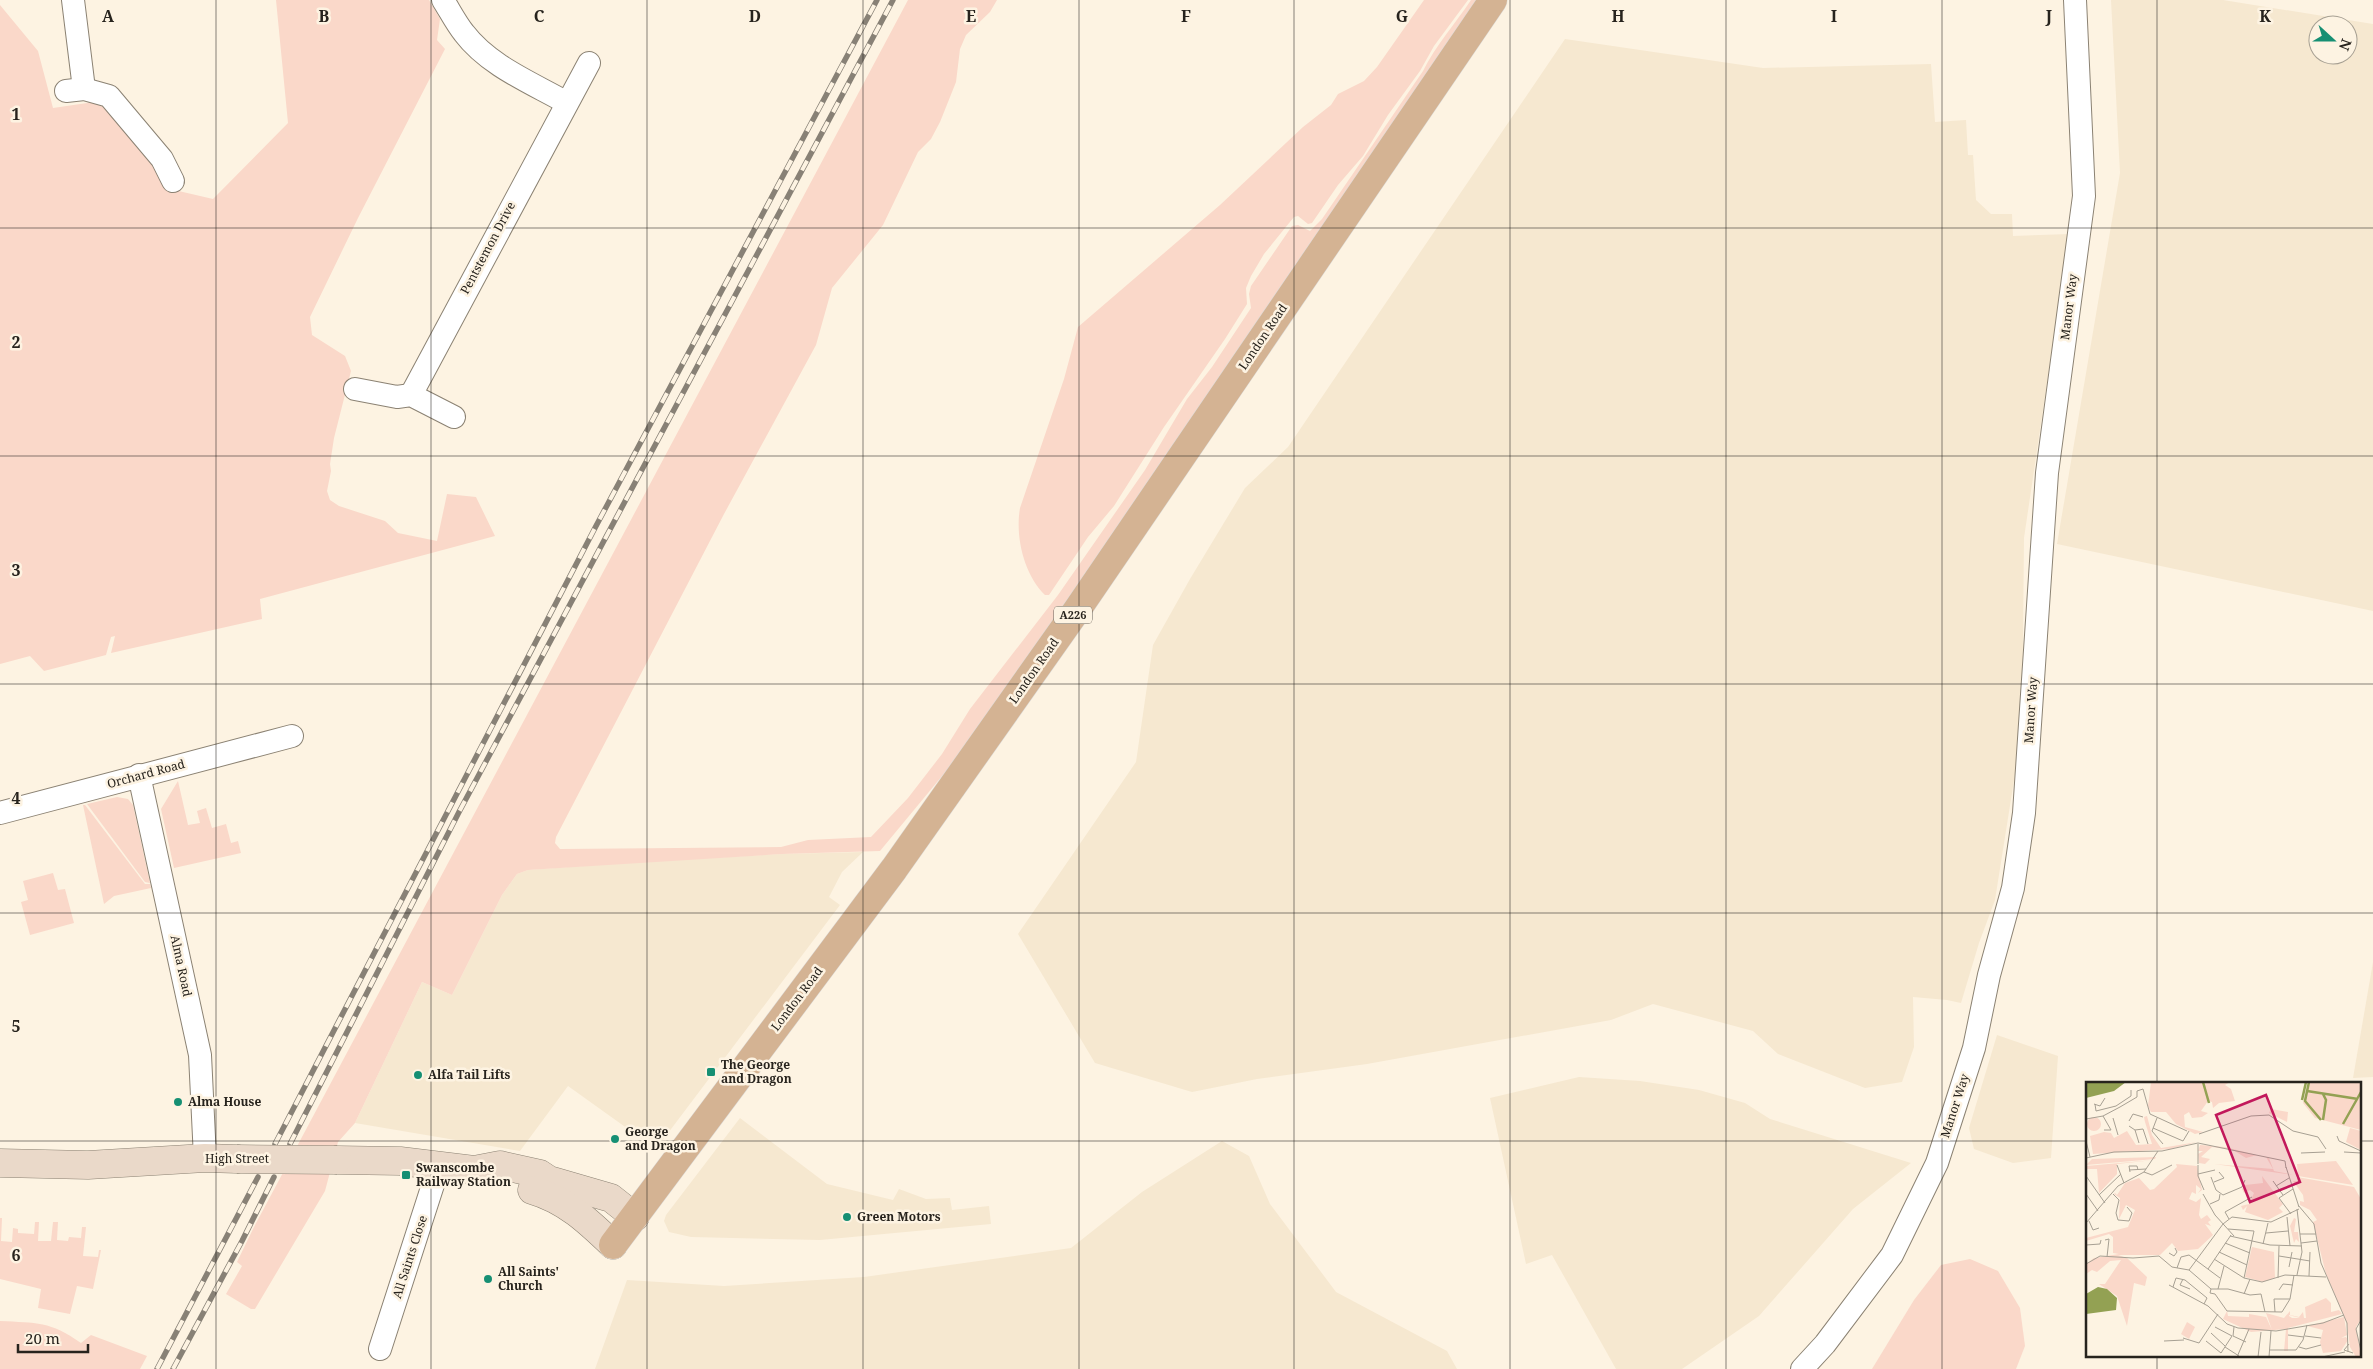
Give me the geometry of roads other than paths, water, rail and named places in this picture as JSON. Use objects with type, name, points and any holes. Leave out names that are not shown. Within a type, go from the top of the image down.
[{"type":"main road","name":"London Road","points":[[630,1223],[894,869],[1077,610],[1493,0]]},
{"type":"main road","name":"High Street","points":[[0,1163],[88,1165],[205,1158],[393,1160],[474,1170],[500,1165],[540,1174],[554,1171],[630,1223]]},
{"type":"main road","name":"High Street","points":[[474,1170],[491,1180],[531,1190],[562,1202],[585,1218],[630,1223]]},
{"type":"street","points":[[73,0],[75,90],[104,94],[112,99],[162,159],[173,181]]},
{"type":"street","points":[[443,0],[464,34],[483,52],[513,73],[567,102]]},
{"type":"street","name":"Manor Way","points":[[1802,1369],[1825,1344],[1892,1255],[1937,1162],[1974,1048],[1989,975],[2013,888],[2024,813],[2047,473],[2084,196],[2075,0]]},
{"type":"street","name":"Pentstemon Drive","points":[[410,395],[589,63]]},
{"type":"street","points":[[355,389],[397,397],[410,395],[454,417]]},
{"type":"street","name":"Orchard Road","points":[[0,813],[292,736]]},
{"type":"street","name":"Alma Road","points":[[139,775],[200,1055],[205,1158]]},
{"type":"street","name":"All Saints Close","points":[[380,1349],[439,1166]]},
{"type":"railway","points":[[275,1144],[596,526],[877,0]]},
{"type":"railway","points":[[290,1144],[459,812],[893,0]]},
{"type":"railway","points":[[157,1369],[258,1177]]},
{"type":"railway","points":[[173,1369],[274,1177]]},
{"type":"place","name":"The George and Dragon","points":[[711,1072]]},
{"type":"place","name":"Alfa Tail Lifts","points":[[418,1075]]},
{"type":"place","name":"Alma House","points":[[178,1102]]},
{"type":"place","name":"George and Dragon","points":[[615,1139]]},
{"type":"place","name":"Swanscombe Railway Station","points":[[406,1175]]},
{"type":"place","name":"Green Motors","points":[[847,1217]]},
{"type":"place","name":"All Saints' Church","points":[[488,1279]]}]
